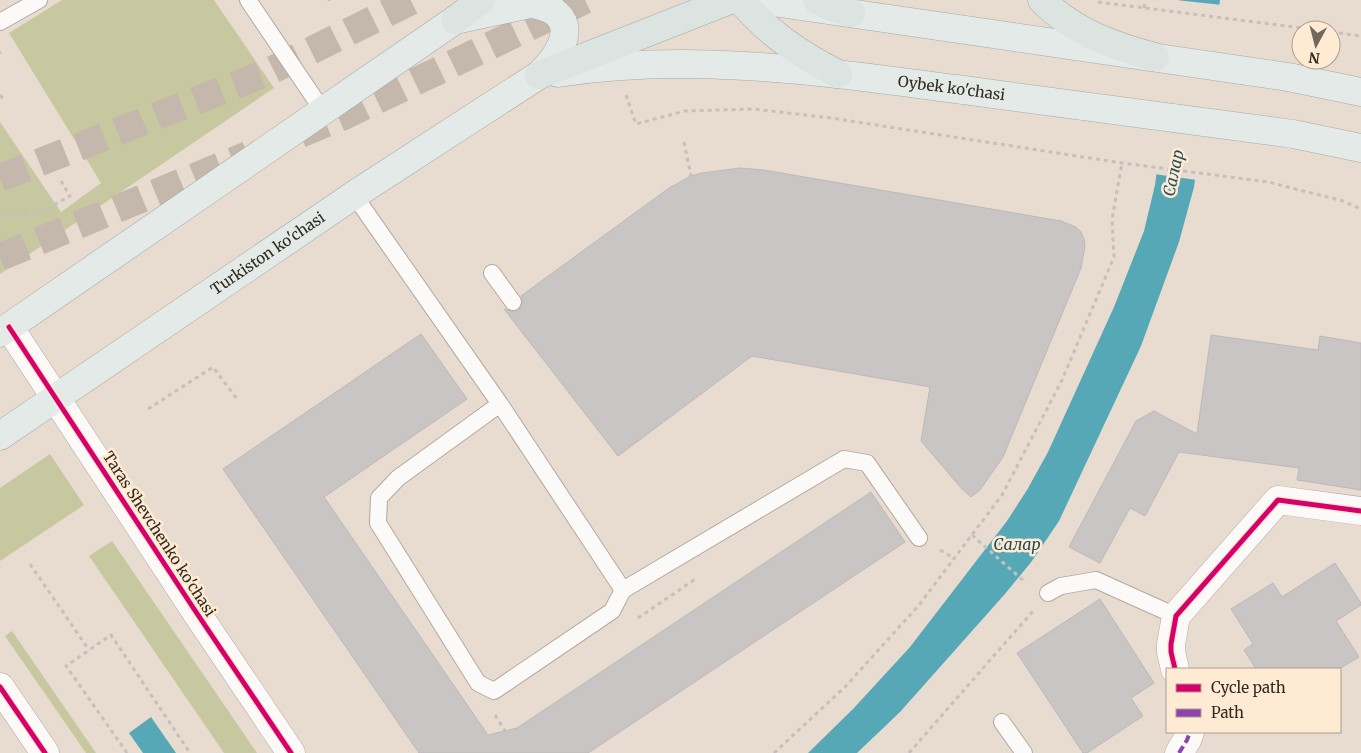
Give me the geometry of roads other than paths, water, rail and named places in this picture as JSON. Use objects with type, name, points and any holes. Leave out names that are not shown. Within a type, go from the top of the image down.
[{"type":"highway","points":[[455,20],[481,0]]},
{"type":"highway","points":[[539,76],[730,0]]},
{"type":"highway","points":[[740,0],[759,21],[781,40],[807,58],[838,74]]},
{"type":"highway","points":[[817,0],[833,8],[851,13]]},
{"type":"highway","points":[[1042,0],[1092,36],[1123,48],[1155,57]]},
{"type":"main road","points":[[4,330],[455,20],[530,4],[566,0]]},
{"type":"main road","points":[[759,0],[1226,67],[1361,92]]},
{"type":"main road","points":[[530,4],[549,8],[558,14],[564,22],[566,30],[558,53],[539,76]]},
{"type":"main road","name":"Oybek ko'chasi","points":[[539,76],[616,65],[651,64],[724,66],[838,74],[1293,134],[1361,148]]},
{"type":"main road","name":"Turkiston ko'chasi","points":[[0,436],[354,195],[539,76]]},
{"type":"street","name":"Taras Shevchenko ko'chasi","points":[[4,330],[55,398],[291,753]]},
{"type":"street","points":[[1175,668],[1171,644],[1176,616],[1278,500],[1361,511]]},
{"type":"street","points":[[0,687],[45,753]]},
{"type":"street","points":[[1179,753],[1190,733]]},
{"type":"lane","points":[[0,22],[39,0]]},
{"type":"lane","points":[[248,0],[323,111]]},
{"type":"lane","points":[[354,195],[500,404],[622,590]]},
{"type":"lane","points":[[492,273],[513,302]]},
{"type":"lane","points":[[500,404],[398,478],[379,498],[378,523],[478,683],[494,691],[612,611],[622,590],[844,458],[867,463],[919,538]]},
{"type":"lane","points":[[1048,594],[1061,586],[1096,580],[1176,616]]},
{"type":"lane","points":[[1002,722],[1024,753]]},
{"type":"water","name":"Салар","points":[[1179,0],[1220,0],[1194,187],[1179,242],[1141,346],[1059,521],[1032,561],[1004,595],[900,712],[857,753],[808,753],[853,709],[910,647],[1007,521],[1048,452],[1114,307],[1144,231],[1155,185]]},
{"type":"water","points":[[151,717],[176,753],[143,753],[129,733]]},
{"type":"tunnel","points":[[0,178],[266,73],[413,0]]},
{"type":"tunnel","points":[[300,134],[344,116],[585,0]]},
{"type":"tunnel","points":[[0,257],[248,155]]}]
